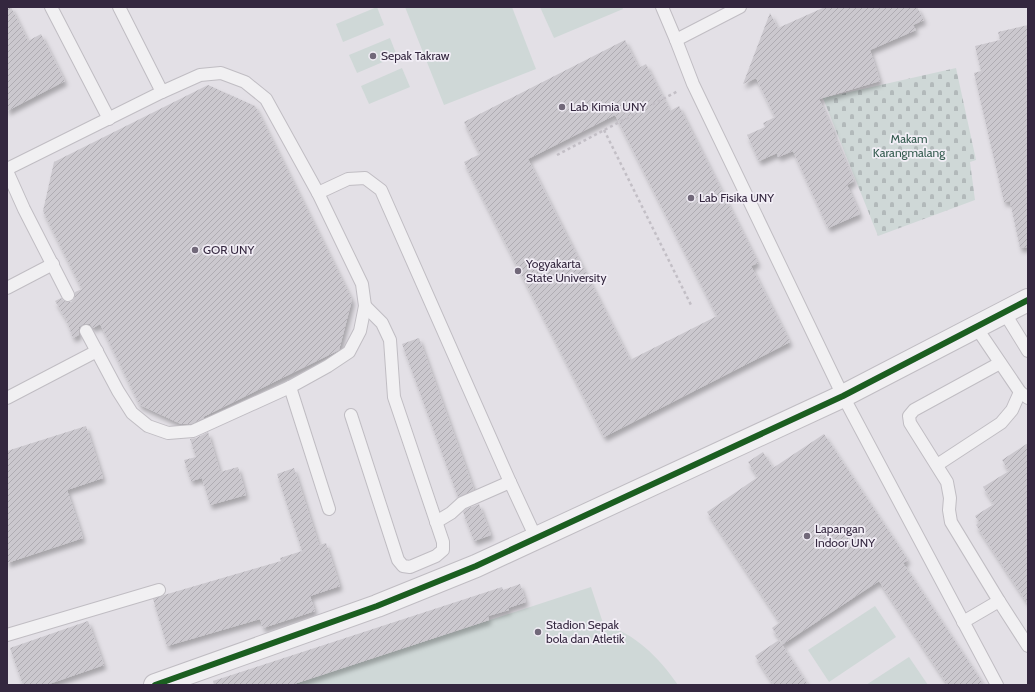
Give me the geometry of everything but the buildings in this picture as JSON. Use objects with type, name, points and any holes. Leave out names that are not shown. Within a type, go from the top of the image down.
[{"type":"street","points":[[155,685],[377,606],[476,566],[843,396],[1028,300]]},
{"type":"lane","points":[[51,7],[108,119]]},
{"type":"lane","points":[[119,7],[162,92]]},
{"type":"lane","points":[[662,7],[693,84],[843,396],[997,685]]},
{"type":"lane","points":[[676,40],[740,7]]},
{"type":"lane","points":[[68,295],[24,210],[7,170],[162,92],[200,75],[221,73],[245,82],[266,100],[318,193],[362,284],[365,306],[360,331],[349,352],[328,366],[290,387],[193,431],[168,433],[148,426],[132,413],[118,391],[86,331]]},
{"type":"lane","points":[[318,193],[348,179],[365,178],[381,190],[536,538]]},
{"type":"lane","points":[[7,288],[53,264]]},
{"type":"lane","points":[[351,415],[398,560],[403,566],[410,567],[436,556],[443,550],[443,542],[394,397],[390,340],[382,323],[365,306]]},
{"type":"lane","points":[[1004,312],[1028,351]]},
{"type":"lane","points":[[938,465],[1001,423],[1024,395],[976,327]]},
{"type":"lane","points":[[7,398],[96,351]]},
{"type":"lane","points":[[1000,363],[914,410],[909,416],[910,423],[938,465],[947,482],[950,498],[949,510],[951,522],[1028,646]]},
{"type":"lane","points":[[290,387],[329,509]]},
{"type":"lane","points":[[436,522],[451,513],[462,503],[510,482]]},
{"type":"lane","points":[[7,635],[159,590]]},
{"type":"lane","points":[[964,622],[999,601]]},
{"type":"path","points":[[557,155],[693,84]]},
{"type":"path","points":[[604,130],[691,305]]},
{"type":"green space","name":"Sepak Takraw","points":[[377,7],[384,25],[343,42],[336,24]]},
{"type":"green space","points":[[405,7],[512,7],[536,69],[444,105]]},
{"type":"green space","points":[[540,7],[622,7],[623,9],[554,38]]},
{"type":"green space","name":"Sepak Takraw","points":[[390,38],[397,56],[357,73],[349,55]]},
{"type":"green space","name":"Sepak Takraw","points":[[402,68],[410,87],[369,104],[361,86]]},
{"type":"green space","name":"Makam Karangmalang","points":[[956,68],[976,160],[970,162],[975,200],[878,236],[823,98]]},
{"type":"green space","name":"Stadion Sepak bola dan Atletik","points":[[591,587],[603,623],[636,640],[662,664],[678,685],[292,685]]},
{"type":"green space","points":[[875,606],[896,637],[829,682],[808,650]]},
{"type":"green space","points":[[909,657],[928,685],[866,685]]},
{"type":"cycle path","points":[[155,685],[377,606],[476,566],[843,396],[1028,300]]},
{"type":"place","name":"Sepak Takraw","points":[[373,56]]},
{"type":"place","name":"Lab Kimia UNY","points":[[562,107]]},
{"type":"place","name":"Lab Fisika UNY","points":[[691,198]]},
{"type":"place","name":"GOR UNY","points":[[195,250]]},
{"type":"place","name":"Yogyakarta State University","points":[[518,271]]},
{"type":"place","name":"Lapangan Indoor UNY","points":[[807,536]]},
{"type":"place","name":"Stadion Sepak bola dan Atletik","points":[[538,632]]}]
